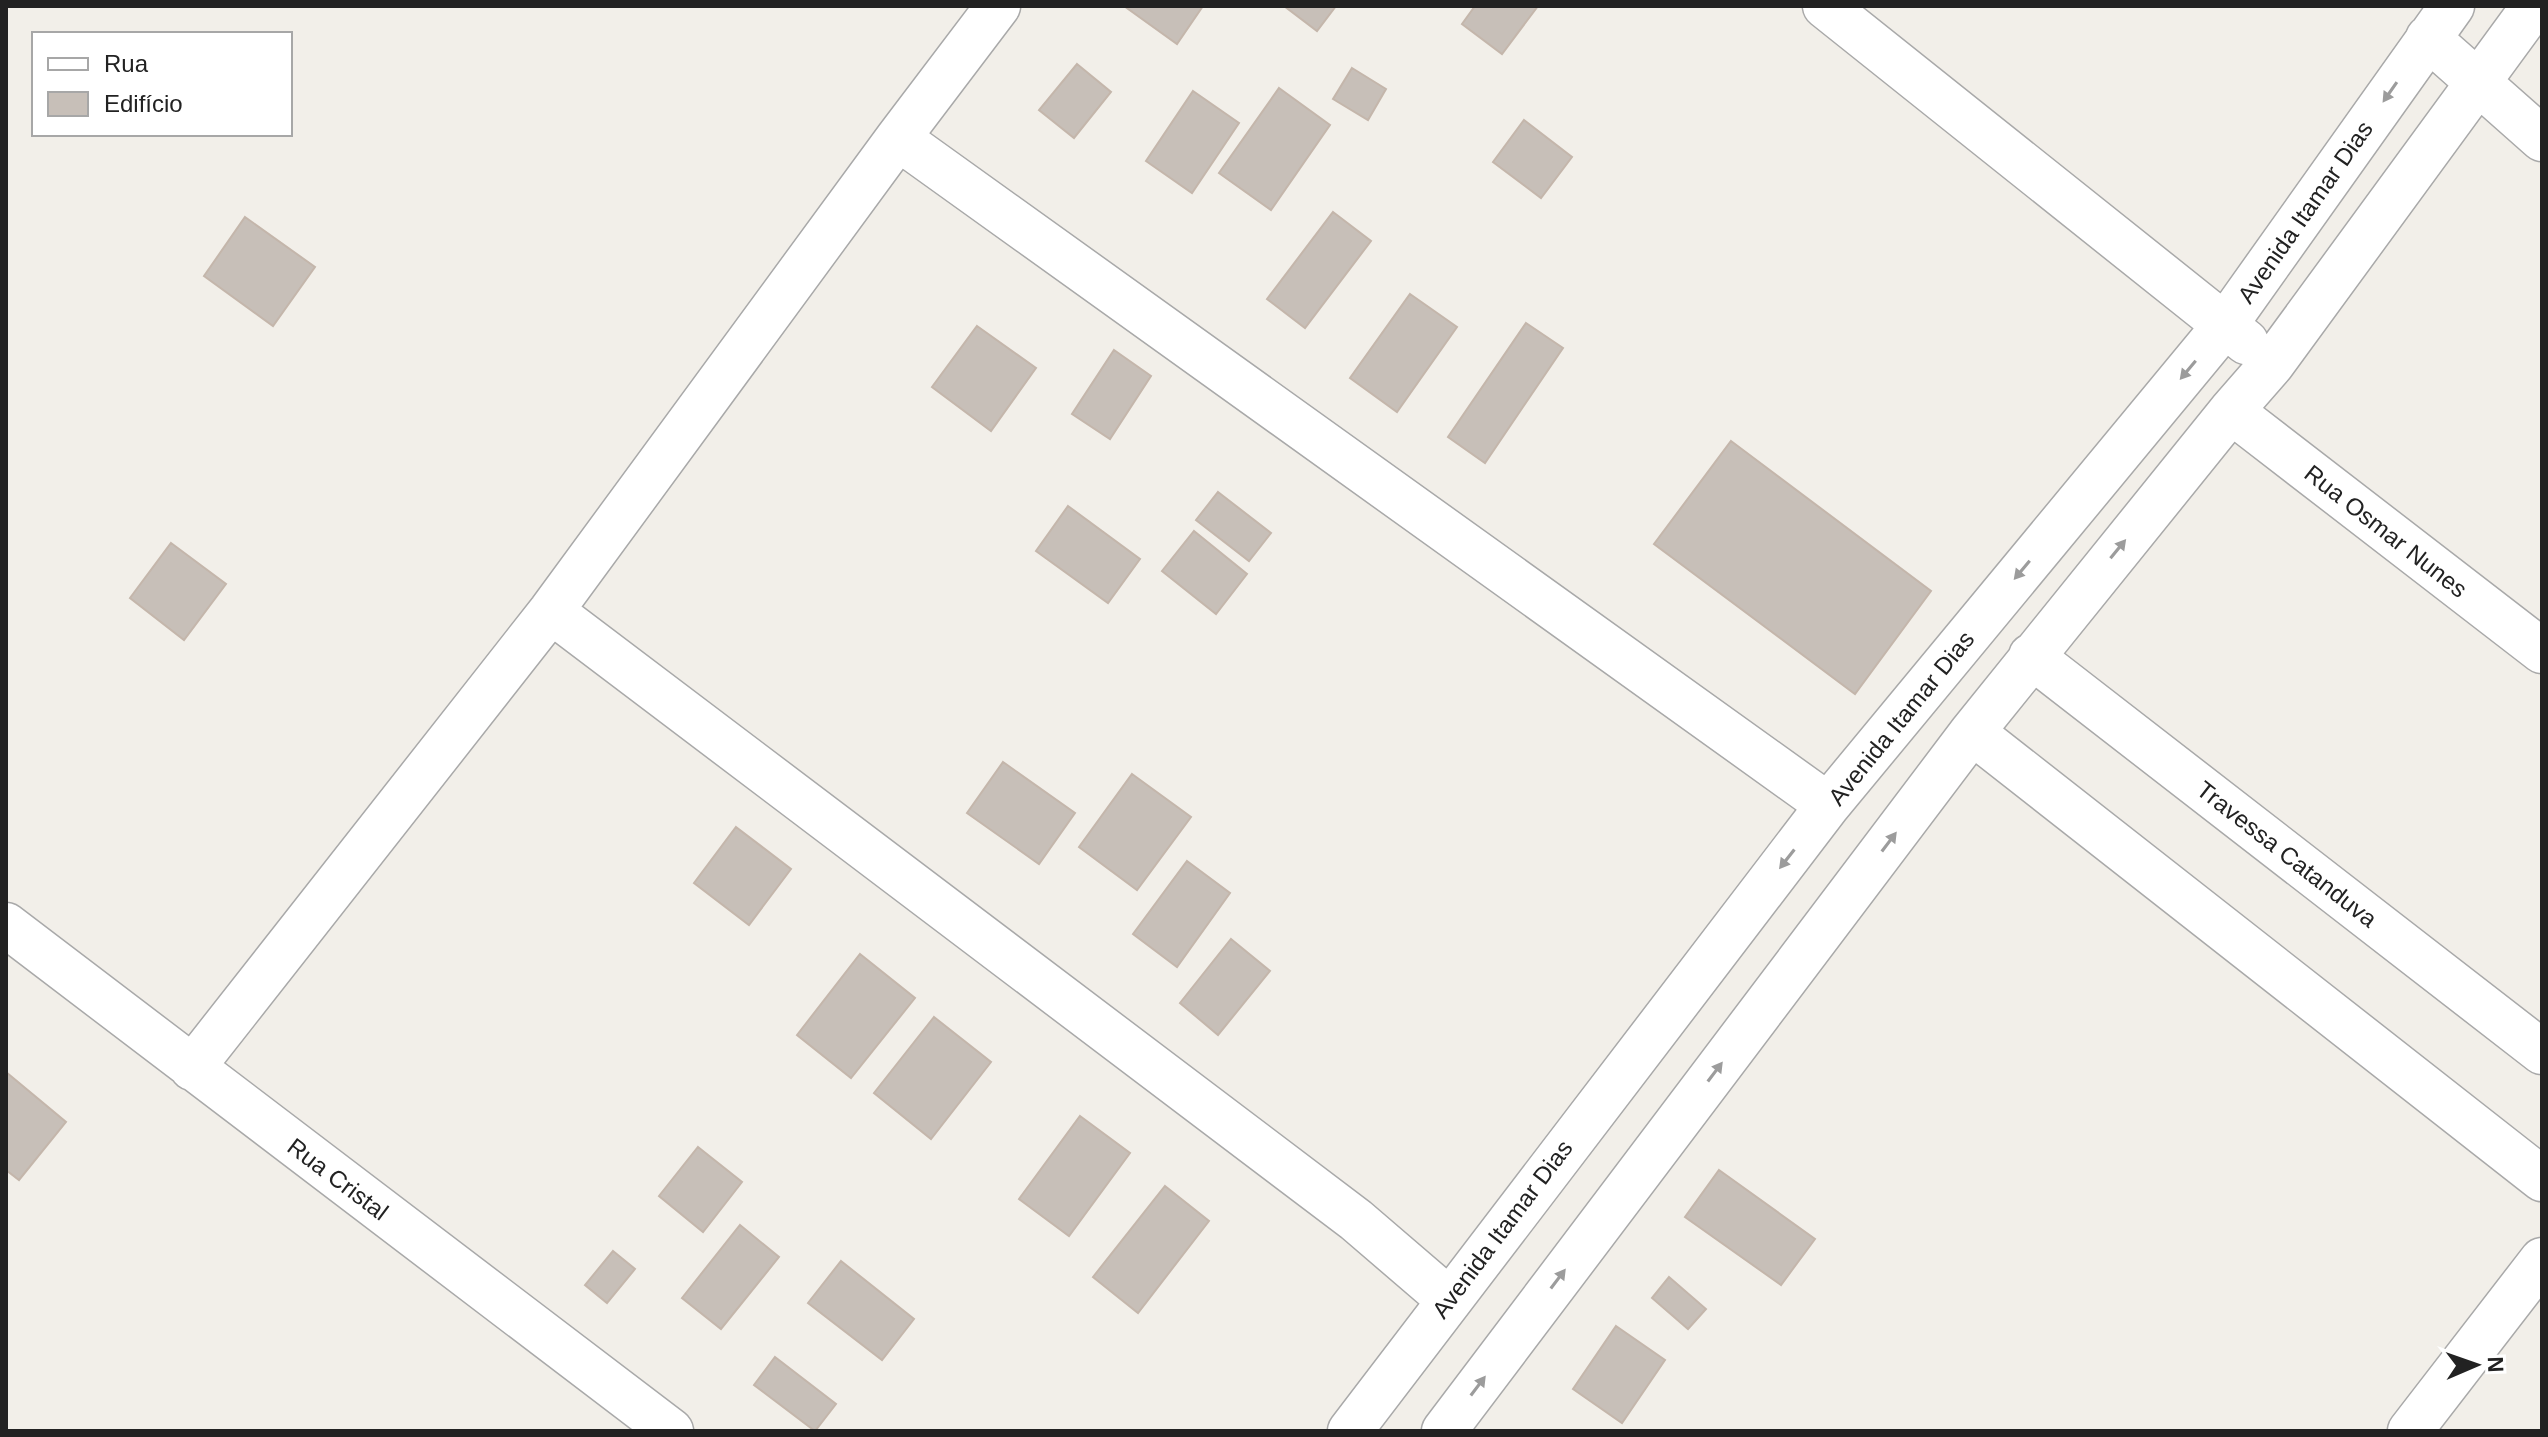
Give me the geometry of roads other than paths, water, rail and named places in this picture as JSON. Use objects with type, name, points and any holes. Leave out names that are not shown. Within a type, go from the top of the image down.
[{"type":"street","points":[[192,1068],[551,611],[998,6]]},
{"type":"street","points":[[1825,6],[2272,364]]},
{"type":"street","points":[[1444,1431],[1972,732],[2272,364],[2534,6]]},
{"type":"street","points":[[2440,22],[2478,81],[2542,139]]},
{"type":"street","name":"Avenida Itamar Dias","points":[[1350,1431],[1828,805],[2225,325],[2440,22]]},
{"type":"street","points":[[898,138],[1828,805]]},
{"type":"street","name":"Rua Osmar Nunes","points":[[2231,411],[2542,651]]},
{"type":"street","points":[[551,611],[1356,1220],[1448,1299]]},
{"type":"street","name":"Travessa Catanduva","points":[[2031,656],[2542,1052]]},
{"type":"street","points":[[1972,732],[2542,1179]]},
{"type":"street","name":"Rua Cristal","points":[[6,925],[671,1431]]},
{"type":"street","points":[[2410,1431],[2536,1281]]}]
